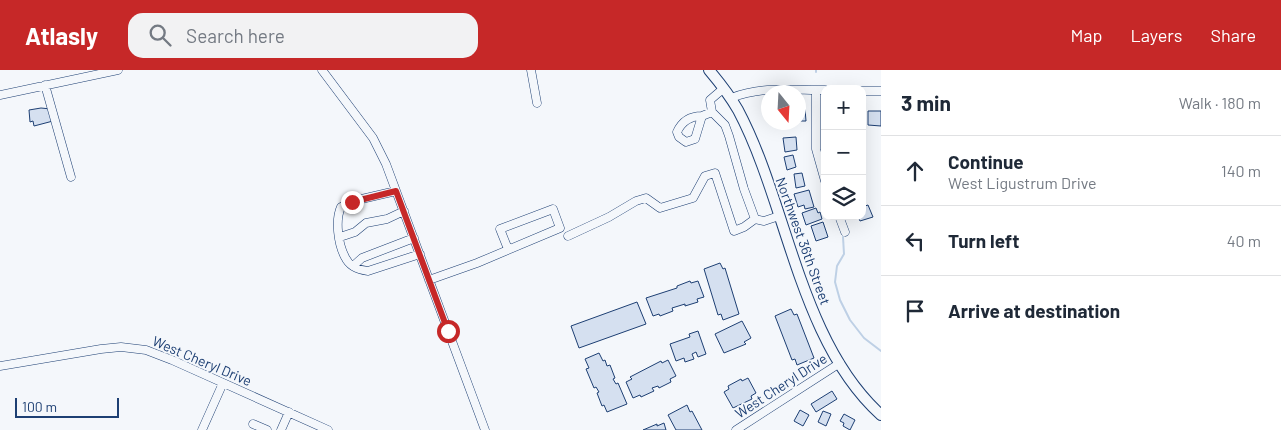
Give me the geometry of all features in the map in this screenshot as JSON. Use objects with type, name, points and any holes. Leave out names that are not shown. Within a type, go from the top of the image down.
[{"type":"main road","name":"Northwest 36th Street","points":[[709,70],[731,98],[752,141],[819,324],[840,363],[862,394],[881,415]]},
{"type":"street","points":[[0,95],[118,70]]},
{"type":"street","points":[[322,70],[373,138],[386,164],[485,430]]},
{"type":"street","points":[[531,70],[537,103]]},
{"type":"street","points":[[45,85],[72,177]]},
{"type":"street","points":[[724,88],[710,100],[712,112],[725,125],[755,219]]},
{"type":"street","points":[[731,98],[746,92],[768,89],[821,90]]},
{"type":"street","points":[[816,90],[816,149],[823,175]]},
{"type":"street","points":[[866,91],[881,91]]},
{"type":"street","points":[[702,116],[712,112]]},
{"type":"street","points":[[568,236],[609,217],[636,201],[646,198],[660,208],[693,198],[705,176],[715,173],[734,230],[744,227],[755,219],[764,220],[779,216]]},
{"type":"street","points":[[396,191],[353,201],[341,207],[337,215],[345,259],[359,270],[368,271],[420,254]]},
{"type":"street","points":[[430,280],[477,263],[560,228],[553,209],[500,229],[508,249]]},
{"type":"street","points":[[340,237],[355,232],[366,223],[387,219],[404,211]]},
{"type":"street","points":[[840,220],[845,232]]},
{"type":"street","points":[[353,266],[362,258],[414,238]]},
{"type":"street","name":"West Cheryl Drive","points":[[0,366],[121,347],[146,350],[328,430]]},
{"type":"street","name":"West Cheryl Drive","points":[[736,430],[840,363]]},
{"type":"street","points":[[202,430],[223,383]]},
{"type":"street","points":[[281,430],[288,412]]},
{"type":"street","points":[[253,424],[267,430]]},
{"type":"building","points":[[51,109],[53,121],[34,126],[33,121],[30,122],[29,110]]},
{"type":"building","points":[[868,111],[881,111],[881,126],[868,125]]},
{"type":"building","points":[[796,137],[797,150],[785,152],[783,138]]},
{"type":"building","points":[[793,155],[796,167],[787,170],[784,157]]},
{"type":"building","points":[[802,173],[805,186],[796,188],[794,174]]},
{"type":"building","points":[[809,190],[814,207],[805,209],[804,205],[798,207],[794,194]]},
{"type":"building","points":[[868,205],[873,217],[866,219],[866,206]]},
{"type":"building","points":[[816,208],[818,213],[820,212],[821,219],[806,225],[802,213]]},
{"type":"building","points":[[823,222],[828,237],[816,241],[811,226]]},
{"type":"building","points":[[720,263],[723,269],[725,268],[739,314],[723,320],[721,314],[718,315],[704,269]]},
{"type":"building","points":[[690,281],[691,283],[698,281],[704,297],[697,299],[698,302],[672,308],[673,311],[660,316],[659,314],[653,316],[646,298],[677,288],[677,286]]},
{"type":"building","points":[[637,302],[646,324],[579,348],[571,326]]},
{"type":"building","points":[[791,309],[794,315],[797,314],[814,358],[797,365],[795,359],[792,360],[775,316]]},
{"type":"building","points":[[742,321],[751,338],[744,342],[746,344],[724,353],[715,334]]},
{"type":"building","points":[[698,331],[706,354],[698,357],[696,352],[692,354],[694,359],[685,362],[684,358],[676,361],[670,344],[690,337],[689,334]]},
{"type":"building","points":[[599,353],[607,366],[610,365],[615,378],[613,379],[616,384],[618,383],[627,404],[607,412],[604,405],[602,406],[597,393],[599,392],[596,387],[594,388],[586,369],[589,368],[585,359]]},
{"type":"building","points":[[668,360],[676,376],[670,379],[671,382],[659,388],[658,386],[652,388],[654,391],[641,397],[640,395],[633,398],[626,382],[632,379],[630,377],[661,361],[662,363]]},
{"type":"building","points":[[748,378],[756,393],[751,396],[752,399],[733,408],[724,392],[729,389],[728,386],[741,379],[742,381]]},
{"type":"building","points":[[832,391],[837,399],[816,412],[811,404]]},
{"type":"building","points":[[687,405],[702,430],[676,430],[668,415]]},
{"type":"building","points":[[800,410],[809,415],[803,426],[794,421]]},
{"type":"building","points":[[823,411],[831,414],[826,426],[818,422]]},
{"type":"building","points":[[844,414],[855,420],[850,430],[843,426],[844,423],[840,421]]},
{"type":"building","points":[[664,423],[666,430],[643,430],[657,424],[657,426]]},
{"type":"waterway","points":[[843,237],[844,254],[837,266],[835,282],[840,300],[850,320],[864,338],[881,351]]},
{"type":"route","points":[[352,202],[396,191],[448,331]]}]
